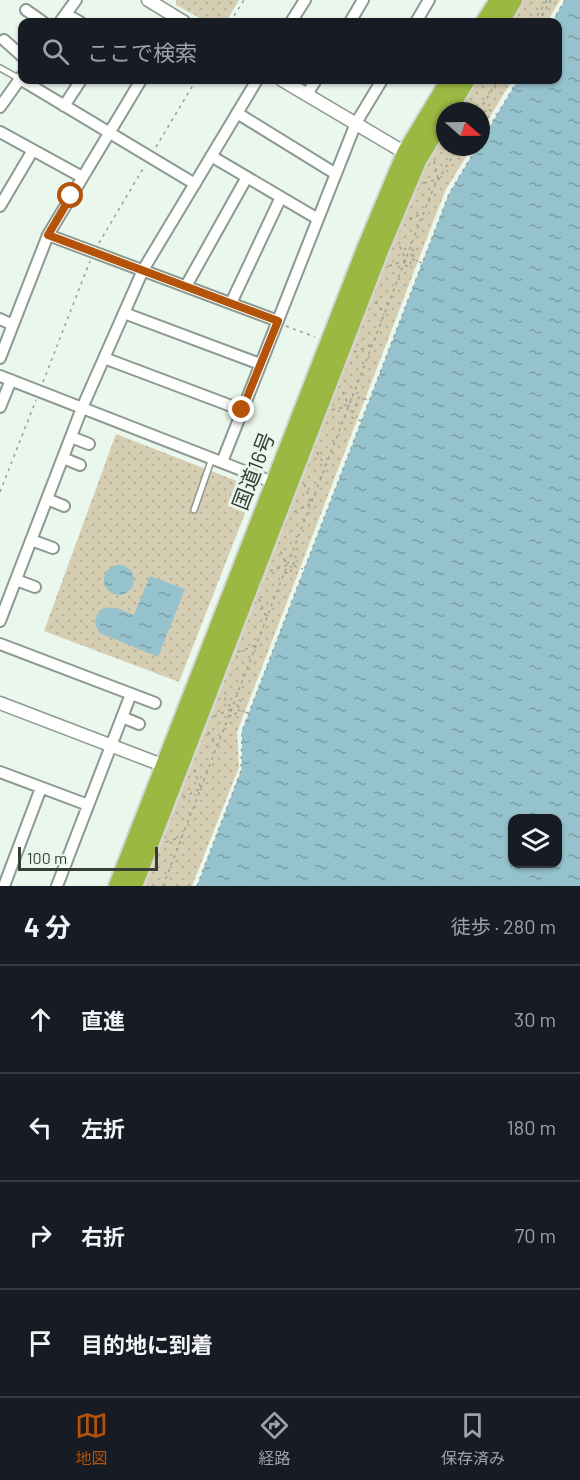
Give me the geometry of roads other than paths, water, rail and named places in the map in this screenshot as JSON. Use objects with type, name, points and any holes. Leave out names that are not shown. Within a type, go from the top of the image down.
[{"type":"highway","points":[[487,18],[498,0]]},
{"type":"highway","points":[[503,18],[514,0]]},
{"type":"highway","name":"国道16号","points":[[134,886],[380,251],[447,84]]},
{"type":"highway","points":[[454,102],[465,84]]},
{"type":"highway","name":"国道16号","points":[[419,158],[436,131]]},
{"type":"highway","name":"国道16号","points":[[117,886],[178,769]]},
{"type":"street","points":[[63,18],[76,0]]},
{"type":"street","points":[[148,0],[166,5],[177,18]]},
{"type":"street","points":[[294,18],[305,0]]},
{"type":"street","points":[[352,18],[363,0]]},
{"type":"street","points":[[418,18],[429,0]]},
{"type":"street","points":[[26,10],[38,18]]},
{"type":"street","points":[[4,40],[18,52]]},
{"type":"street","points":[[0,107],[18,81]]},
{"type":"street","points":[[31,84],[195,184]]},
{"type":"street","points":[[64,106],[78,84]]},
{"type":"street","points":[[0,358],[48,235],[139,84]]},
{"type":"street","points":[[0,621],[82,408],[143,270],[255,84]]},
{"type":"street","points":[[289,84],[419,158]]},
{"type":"street","points":[[307,94],[313,84]]},
{"type":"street","points":[[217,460],[242,410],[356,123],[380,84]]},
{"type":"street","points":[[237,113],[336,174]]},
{"type":"street","points":[[0,132],[82,177]]},
{"type":"street","points":[[0,206],[33,150]]},
{"type":"street","points":[[211,156],[318,219]]},
{"type":"street","points":[[186,286],[247,177]]},
{"type":"street","points":[[231,303],[281,197]]},
{"type":"street","points":[[48,235],[277,322]]},
{"type":"street","points":[[124,313],[260,364]]},
{"type":"street","points":[[0,319],[13,325]]},
{"type":"street","points":[[104,358],[242,410]]},
{"type":"street","points":[[0,407],[5,378],[217,460],[289,485]]},
{"type":"street","points":[[71,436],[89,444]]},
{"type":"street","points":[[63,458],[80,465]]},
{"type":"street","points":[[47,499],[64,506]]},
{"type":"street","points":[[31,540],[53,548]]},
{"type":"street","points":[[16,580],[35,588]]},
{"type":"street","points":[[0,644],[155,703]]},
{"type":"street","points":[[57,886],[131,694]]},
{"type":"street","points":[[0,703],[178,769]]},
{"type":"street","points":[[122,717],[139,724]]},
{"type":"street","points":[[0,772],[88,806]]},
{"type":"street","points":[[4,886],[41,788]]},
{"type":"lane","points":[[0,68],[18,76]]},
{"type":"lane","points":[[194,510],[217,460]]},
{"type":"water","points":[[565,0],[580,0],[580,886],[197,886],[241,771],[242,731],[449,194],[472,156],[490,156],[490,126],[516,84],[562,84],[562,18],[554,18]]},
{"type":"water","points":[[119,565],[130,569],[134,580],[130,591],[119,595],[108,591],[104,580],[108,569]]},
{"type":"water","points":[[150,576],[185,589],[158,657],[100,633],[95,622],[99,611],[108,608],[116,608],[134,615]]}]
